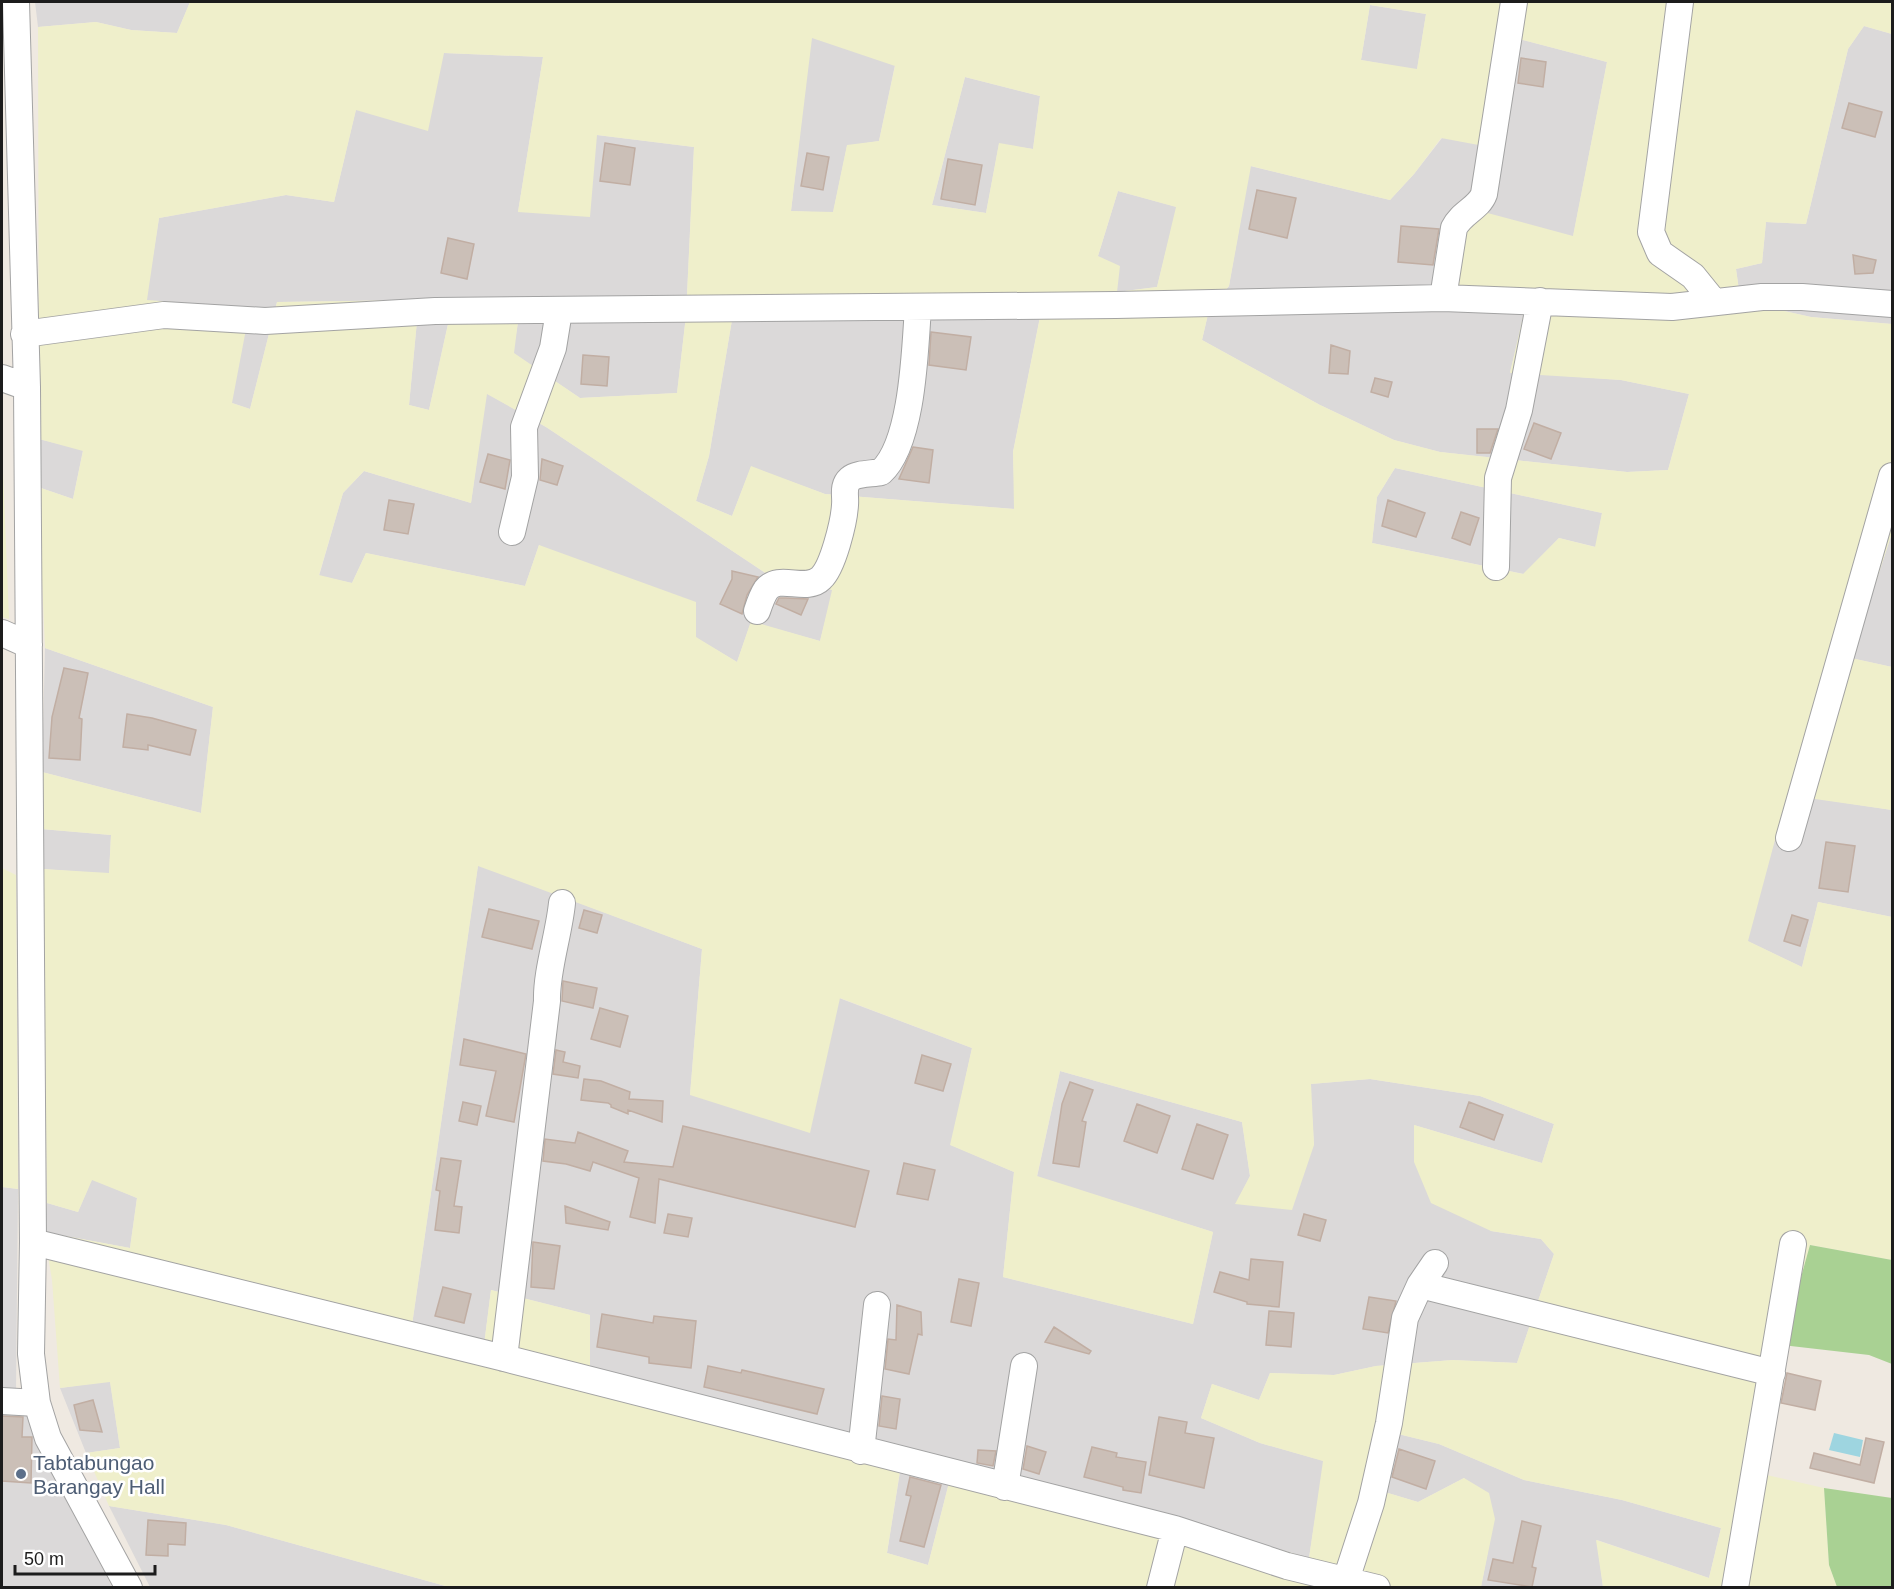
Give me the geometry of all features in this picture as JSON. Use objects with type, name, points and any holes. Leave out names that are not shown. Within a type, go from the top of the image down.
[{"type":"street","points":[[16,2],[27,387],[33,1242],[31,1354],[37,1403],[48,1438],[129,1587]]},
{"type":"street","points":[[1443,298],[1454,228],[1459,217],[1479,203],[1484,194],[1514,2]]},
{"type":"street","points":[[1680,2],[1651,232],[1660,253],[1693,276],[1714,302]]},
{"type":"street","points":[[24,334],[164,315],[265,321],[435,310],[918,307],[1443,298],[1672,307],[1762,297],[1802,297],[1893,304]]},
{"type":"street","points":[[1496,567],[1498,478],[1519,410],[1540,301]]},
{"type":"street","points":[[757,611],[766,590],[771,586],[813,585],[822,578],[829,567],[844,510],[845,486],[849,480],[859,475],[881,472],[894,456],[900,441],[913,376],[918,307]]},
{"type":"street","points":[[512,532],[525,477],[524,427],[553,348],[559,311]]},
{"type":"street","points":[[2,378],[27,387]]},
{"type":"street","points":[[1789,838],[1893,476]]},
{"type":"street","points":[[2,633],[29,645]]},
{"type":"street","points":[[504,1358],[515,1280],[517,1235],[547,986],[558,939],[562,903]]},
{"type":"street","points":[[33,1242],[504,1358],[861,1451],[1175,1529],[1287,1566],[1377,1587]]},
{"type":"street","points":[[1735,1587],[1793,1244]]},
{"type":"street","points":[[1346,1580],[1371,1503],[1389,1423],[1405,1318],[1420,1285],[1434,1263]]},
{"type":"street","points":[[1420,1285],[1772,1373]]},
{"type":"street","points":[[861,1451],[877,1305]]},
{"type":"street","points":[[1005,1487],[1024,1366]]},
{"type":"street","points":[[2,1401],[37,1403]]},
{"type":"street","points":[[1160,1587],[1175,1529]]},
{"type":"shaded area","points":[[35,2],[190,2],[177,33],[131,30],[96,22],[38,27]]},
{"type":"shaded area","points":[[1370,5],[1426,14],[1417,70],[1361,60]]},
{"type":"shaded area","points":[[1864,26],[1892,34],[1892,324],[1811,317],[1784,311],[1739,290],[1736,269],[1762,263],[1766,222],[1806,224],[1848,49]]},
{"type":"shaded area","points":[[811,37],[895,65],[879,141],[847,146],[833,213],[791,211]]},
{"type":"shaded area","points":[[1519,39],[1607,62],[1573,237],[1526,308],[1510,372],[1621,380],[1689,394],[1668,470],[1627,472],[1440,452],[1394,440],[1320,405],[1202,340],[1209,310],[1229,286],[1250,166],[1390,200],[1414,174]]},
{"type":"shaded area","points":[[444,53],[543,57],[518,212],[597,135],[694,147],[686,316],[677,393],[580,398],[513,353],[518,322],[454,297],[429,410],[409,405],[419,300],[277,302],[250,409],[232,403],[146,300],[159,218],[286,195],[334,202],[356,109]]},
{"type":"shaded area","points":[[965,77],[1040,96],[1033,149],[999,144],[986,213],[932,205]]},
{"type":"shaded area","points":[[1118,191],[1177,207],[1157,287],[1116,292],[1098,256]]},
{"type":"shaded area","points":[[1041,312],[1013,452],[1015,509],[825,494],[751,467],[732,516],[696,501],[709,456],[733,314]]},
{"type":"shaded area","points":[[486,393],[546,427],[767,574],[833,590],[820,641],[751,622],[737,662],[539,545],[525,586],[366,553],[352,583],[319,576],[343,493],[364,471],[471,503]]},
{"type":"shaded area","points":[[39,439],[83,450],[73,499],[38,487]]},
{"type":"shaded area","points":[[1395,468],[1602,513],[1596,547],[1559,538],[1524,574],[1372,543],[1377,497]]},
{"type":"shaded area","points":[[1892,533],[1892,667],[1851,658]]},
{"type":"shaded area","points":[[45,648],[213,707],[201,813],[42,772]]},
{"type":"shaded area","points":[[1787,794],[1892,810],[1892,917],[1818,902],[1802,967],[1747,941]]},
{"type":"shaded area","points":[[41,829],[111,835],[109,874],[43,869]]},
{"type":"shaded area","points":[[478,865],[702,949],[690,1095],[839,998],[972,1048],[951,1145],[1014,1172],[1003,1277],[1193,1324],[1213,1232],[1037,1177],[1060,1071],[1242,1122],[1250,1176],[1236,1204],[1314,1145],[1310,1084],[1370,1079],[1480,1096],[1554,1124],[1542,1163],[1414,1125],[1491,1231],[1541,1239],[1554,1254],[1517,1363],[1453,1360],[1376,1366],[1334,1375],[1270,1373],[1259,1400],[1212,1384],[1201,1418],[1260,1443],[1324,1461],[1309,1558],[1110,1501],[953,1467],[928,1565],[887,1553],[903,1453],[590,1369],[590,1315],[491,1290],[484,1345],[412,1325]]},
{"type":"shaded area","points":[[92,1179],[137,1198],[130,1248],[44,1232],[47,1203],[78,1212]]},
{"type":"shaded area","points":[[2,1187],[18,1189],[16,1392],[112,1587],[2,1587]]},
{"type":"shaded area","points":[[110,1381],[120,1448],[86,1453],[60,1388]]},
{"type":"shaded area","points":[[1394,1433],[1439,1444],[1524,1480],[1622,1500],[1721,1528],[1709,1578],[1597,1540],[1603,1587],[1481,1587],[1494,1519],[1464,1478],[1418,1502],[1378,1490]]},
{"type":"shaded area","points":[[109,1506],[226,1525],[449,1587],[150,1587]]},
{"type":"green space","points":[[190,2],[1892,2],[1892,34],[1864,26],[1848,49],[1806,224],[1766,222],[1762,263],[1736,269],[1739,290],[1784,311],[1811,317],[1892,324],[1892,533],[1851,658],[1892,667],[1892,810],[1787,795],[1748,941],[1802,967],[1818,902],[1892,917],[1892,1260],[1810,1245],[1782,1345],[1762,1474],[1824,1488],[1829,1565],[1837,1587],[1603,1587],[1596,1540],[1709,1578],[1721,1528],[1622,1500],[1524,1480],[1439,1444],[1394,1433],[1378,1490],[1418,1502],[1464,1478],[1489,1493],[1495,1519],[1481,1587],[1183,1588],[1154,1578],[1151,1588],[449,1587],[226,1525],[109,1506],[86,1453],[120,1448],[110,1382],[60,1388],[52,1280],[44,1232],[130,1248],[137,1198],[92,1180],[78,1212],[47,1203],[43,869],[109,873],[111,835],[41,829],[42,772],[201,813],[213,707],[45,648],[38,487],[73,499],[83,451],[39,439],[38,27],[96,22],[131,30],[177,33]],"holes":[[[1370,5],[1426,14],[1417,69],[1361,60]],[[812,38],[895,66],[879,141],[847,145],[833,212],[791,211]],[[1519,39],[1607,62],[1573,236],[1480,211],[1463,229],[1451,307],[1525,308],[1510,373],[1621,380],[1689,394],[1668,470],[1627,472],[1440,452],[1394,440],[1320,405],[1202,340],[1209,310],[1229,286],[1251,166],[1390,200],[1414,174],[1441,138],[1484,146]],[[444,53],[543,57],[518,212],[590,217],[597,135],[694,147],[686,316],[677,393],[580,398],[514,353],[521,298],[454,297],[429,410],[409,405],[419,300],[277,302],[250,409],[232,403],[250,308],[147,300],[159,218],[286,195],[334,202],[356,110],[428,131]],[[965,77],[1040,96],[1033,149],[999,143],[986,213],[932,205]],[[1118,191],[1176,207],[1157,287],[1117,292],[1120,266],[1098,256]],[[1041,312],[1013,452],[1014,509],[825,494],[751,466],[732,516],[696,501],[709,456],[733,314]],[[487,394],[546,427],[767,574],[832,590],[820,641],[751,621],[737,662],[696,637],[696,602],[539,545],[525,586],[366,553],[352,583],[319,575],[343,493],[364,471],[471,503]],[[1395,468],[1602,513],[1595,547],[1559,538],[1523,574],[1372,543],[1377,497]],[[478,866],[702,949],[690,1095],[810,1133],[840,998],[972,1048],[950,1145],[1014,1172],[1003,1277],[1193,1324],[1213,1232],[1037,1176],[1060,1071],[1242,1122],[1250,1176],[1235,1204],[1292,1210],[1314,1145],[1311,1084],[1370,1079],[1480,1096],[1554,1124],[1542,1163],[1414,1125],[1414,1162],[1431,1203],[1491,1231],[1541,1239],[1554,1254],[1517,1363],[1453,1360],[1376,1366],[1334,1375],[1270,1373],[1259,1400],[1212,1384],[1201,1418],[1260,1443],[1323,1461],[1309,1558],[1110,1501],[953,1467],[928,1565],[887,1553],[903,1452],[590,1369],[590,1315],[491,1290],[484,1345],[412,1325]]]},
{"type":"green space","points":[[2,446],[9,619],[2,617]]},
{"type":"green space","points":[[2,868],[16,875],[18,1189],[2,1187]]},
{"type":"green space","points":[[1810,1245],[1892,1260],[1892,1364],[1869,1355],[1782,1345]]},
{"type":"green space","points":[[1824,1488],[1892,1498],[1892,1587],[1837,1587],[1829,1565]]},
{"type":"water","points":[[1834,1433],[1863,1440],[1860,1457],[1829,1450]]},
{"type":"building","points":[[1521,58],[1546,62],[1543,87],[1518,83]]},
{"type":"building","points":[[1849,103],[1882,112],[1875,137],[1842,128]]},
{"type":"building","points":[[605,143],[635,148],[630,185],[600,181]]},
{"type":"building","points":[[807,153],[829,157],[823,190],[801,186]]},
{"type":"building","points":[[948,159],[982,165],[975,205],[941,199]]},
{"type":"building","points":[[1257,190],[1296,198],[1287,238],[1249,229]]},
{"type":"building","points":[[1401,226],[1439,229],[1433,265],[1398,262]]},
{"type":"building","points":[[448,238],[474,244],[467,279],[441,273]]},
{"type":"building","points":[[1853,255],[1876,260],[1873,273],[1855,274]]},
{"type":"building","points":[[931,332],[971,337],[966,370],[929,365]]},
{"type":"building","points":[[1331,345],[1350,351],[1348,374],[1329,373]]},
{"type":"building","points":[[583,355],[609,357],[607,386],[581,384]]},
{"type":"building","points":[[1375,378],[1392,382],[1388,397],[1371,392]]},
{"type":"building","points":[[1534,423],[1561,433],[1551,459],[1524,449]]},
{"type":"building","points":[[1477,429],[1498,429],[1490,453],[1477,453]]},
{"type":"building","points":[[913,447],[933,450],[929,483],[899,479]]},
{"type":"building","points":[[488,454],[510,460],[505,489],[480,482]]},
{"type":"building","points":[[542,459],[563,466],[557,485],[540,480]]},
{"type":"building","points":[[389,500],[414,504],[408,534],[384,530]]},
{"type":"building","points":[[1388,500],[1425,513],[1416,537],[1382,526]]},
{"type":"building","points":[[1461,512],[1479,518],[1470,545],[1452,538]]},
{"type":"building","points":[[732,571],[758,577],[747,595],[742,614],[720,604],[732,579]]},
{"type":"building","points":[[779,598],[808,599],[801,615],[776,604]]},
{"type":"building","points":[[64,668],[88,673],[79,718],[82,719],[80,760],[49,758],[52,717]]},
{"type":"building","points":[[127,714],[196,730],[190,755],[148,745],[148,750],[123,747]]},
{"type":"building","points":[[1826,842],[1855,846],[1848,892],[1819,888]]},
{"type":"building","points":[[489,909],[539,921],[532,949],[482,937]]},
{"type":"building","points":[[584,910],[602,915],[597,933],[579,928]]},
{"type":"building","points":[[1792,915],[1808,920],[1800,946],[1784,941]]},
{"type":"building","points":[[563,981],[597,988],[593,1008],[562,1001]]},
{"type":"building","points":[[600,1008],[628,1016],[620,1047],[591,1039]]},
{"type":"building","points":[[464,1039],[526,1054],[514,1122],[486,1116],[496,1071],[460,1065]]},
{"type":"building","points":[[556,1050],[565,1052],[563,1062],[580,1066],[578,1078],[553,1074]]},
{"type":"building","points":[[922,1055],[951,1064],[943,1091],[915,1083]]},
{"type":"building","points":[[584,1079],[601,1081],[630,1092],[629,1099],[663,1101],[662,1122],[628,1110],[628,1114],[611,1107],[608,1103],[581,1100]]},
{"type":"building","points":[[1070,1082],[1093,1090],[1082,1121],[1086,1122],[1079,1167],[1053,1163],[1062,1104]]},
{"type":"building","points":[[463,1102],[481,1106],[477,1125],[459,1121]]},
{"type":"building","points":[[1469,1102],[1503,1115],[1494,1140],[1460,1127]]},
{"type":"building","points":[[1137,1104],[1170,1116],[1157,1153],[1124,1141]]},
{"type":"building","points":[[1197,1124],[1228,1135],[1213,1179],[1182,1169]]},
{"type":"building","points":[[683,1126],[869,1171],[855,1227],[659,1179],[655,1223],[630,1217],[639,1178],[593,1162],[590,1171],[566,1164],[543,1161],[545,1139],[575,1143],[578,1132],[628,1151],[624,1162],[673,1167]]},
{"type":"building","points":[[441,1158],[461,1161],[454,1206],[462,1207],[459,1233],[435,1230],[440,1191],[436,1190]]},
{"type":"building","points":[[904,1163],[935,1170],[928,1200],[897,1194]]},
{"type":"building","points":[[565,1206],[610,1222],[608,1230],[566,1223]]},
{"type":"building","points":[[668,1214],[692,1218],[688,1237],[664,1233]]},
{"type":"building","points":[[1304,1214],[1326,1220],[1320,1241],[1298,1235]]},
{"type":"building","points":[[533,1242],[560,1246],[554,1289],[531,1287]]},
{"type":"building","points":[[1251,1259],[1283,1262],[1279,1307],[1247,1304],[1247,1302],[1214,1292],[1220,1272],[1249,1280]]},
{"type":"building","points":[[959,1279],[979,1283],[971,1326],[951,1322]]},
{"type":"building","points":[[443,1287],[471,1294],[464,1323],[435,1316]]},
{"type":"building","points":[[1369,1297],[1396,1301],[1388,1333],[1363,1329]]},
{"type":"building","points":[[897,1305],[921,1312],[922,1335],[918,1334],[909,1374],[885,1369],[888,1339],[896,1340]]},
{"type":"building","points":[[1269,1311],[1294,1313],[1291,1347],[1266,1345]]},
{"type":"building","points":[[602,1314],[653,1323],[654,1316],[696,1321],[691,1368],[649,1363],[649,1357],[597,1347]]},
{"type":"building","points":[[1054,1327],[1091,1351],[1089,1354],[1045,1342]]},
{"type":"building","points":[[708,1366],[741,1373],[742,1370],[824,1389],[817,1414],[704,1387]]},
{"type":"building","points":[[1787,1373],[1821,1381],[1815,1410],[1781,1403]]},
{"type":"building","points":[[882,1396],[900,1399],[896,1429],[879,1426]]},
{"type":"building","points":[[93,1400],[102,1432],[80,1430],[74,1405]]},
{"type":"building","points":[[2,1416],[23,1417],[22,1437],[32,1437],[31,1483],[2,1481]]},
{"type":"building","points":[[1159,1417],[1187,1422],[1185,1433],[1214,1438],[1204,1488],[1149,1475]]},
{"type":"building","points":[[1866,1438],[1884,1442],[1874,1483],[1810,1468],[1814,1453],[1860,1465]]},
{"type":"building","points":[[1027,1446],[1046,1452],[1039,1474],[1023,1469]]},
{"type":"building","points":[[1092,1447],[1117,1453],[1116,1457],[1146,1462],[1141,1493],[1123,1490],[1123,1487],[1084,1477]]},
{"type":"building","points":[[1399,1449],[1435,1461],[1426,1489],[1392,1477]]},
{"type":"building","points":[[978,1450],[996,1451],[993,1466],[977,1463]]},
{"type":"building","points":[[910,1477],[941,1485],[924,1547],[900,1541],[911,1496],[906,1495]]},
{"type":"building","points":[[148,1520],[186,1523],[185,1545],[168,1544],[168,1556],[146,1555]]},
{"type":"building","points":[[1522,1521],[1541,1526],[1532,1567],[1536,1568],[1532,1587],[1488,1580],[1493,1559],[1513,1563]]},
{"type":"place","name":"Tabtabungao Barangay Hall","points":[[21,1474]]}]
